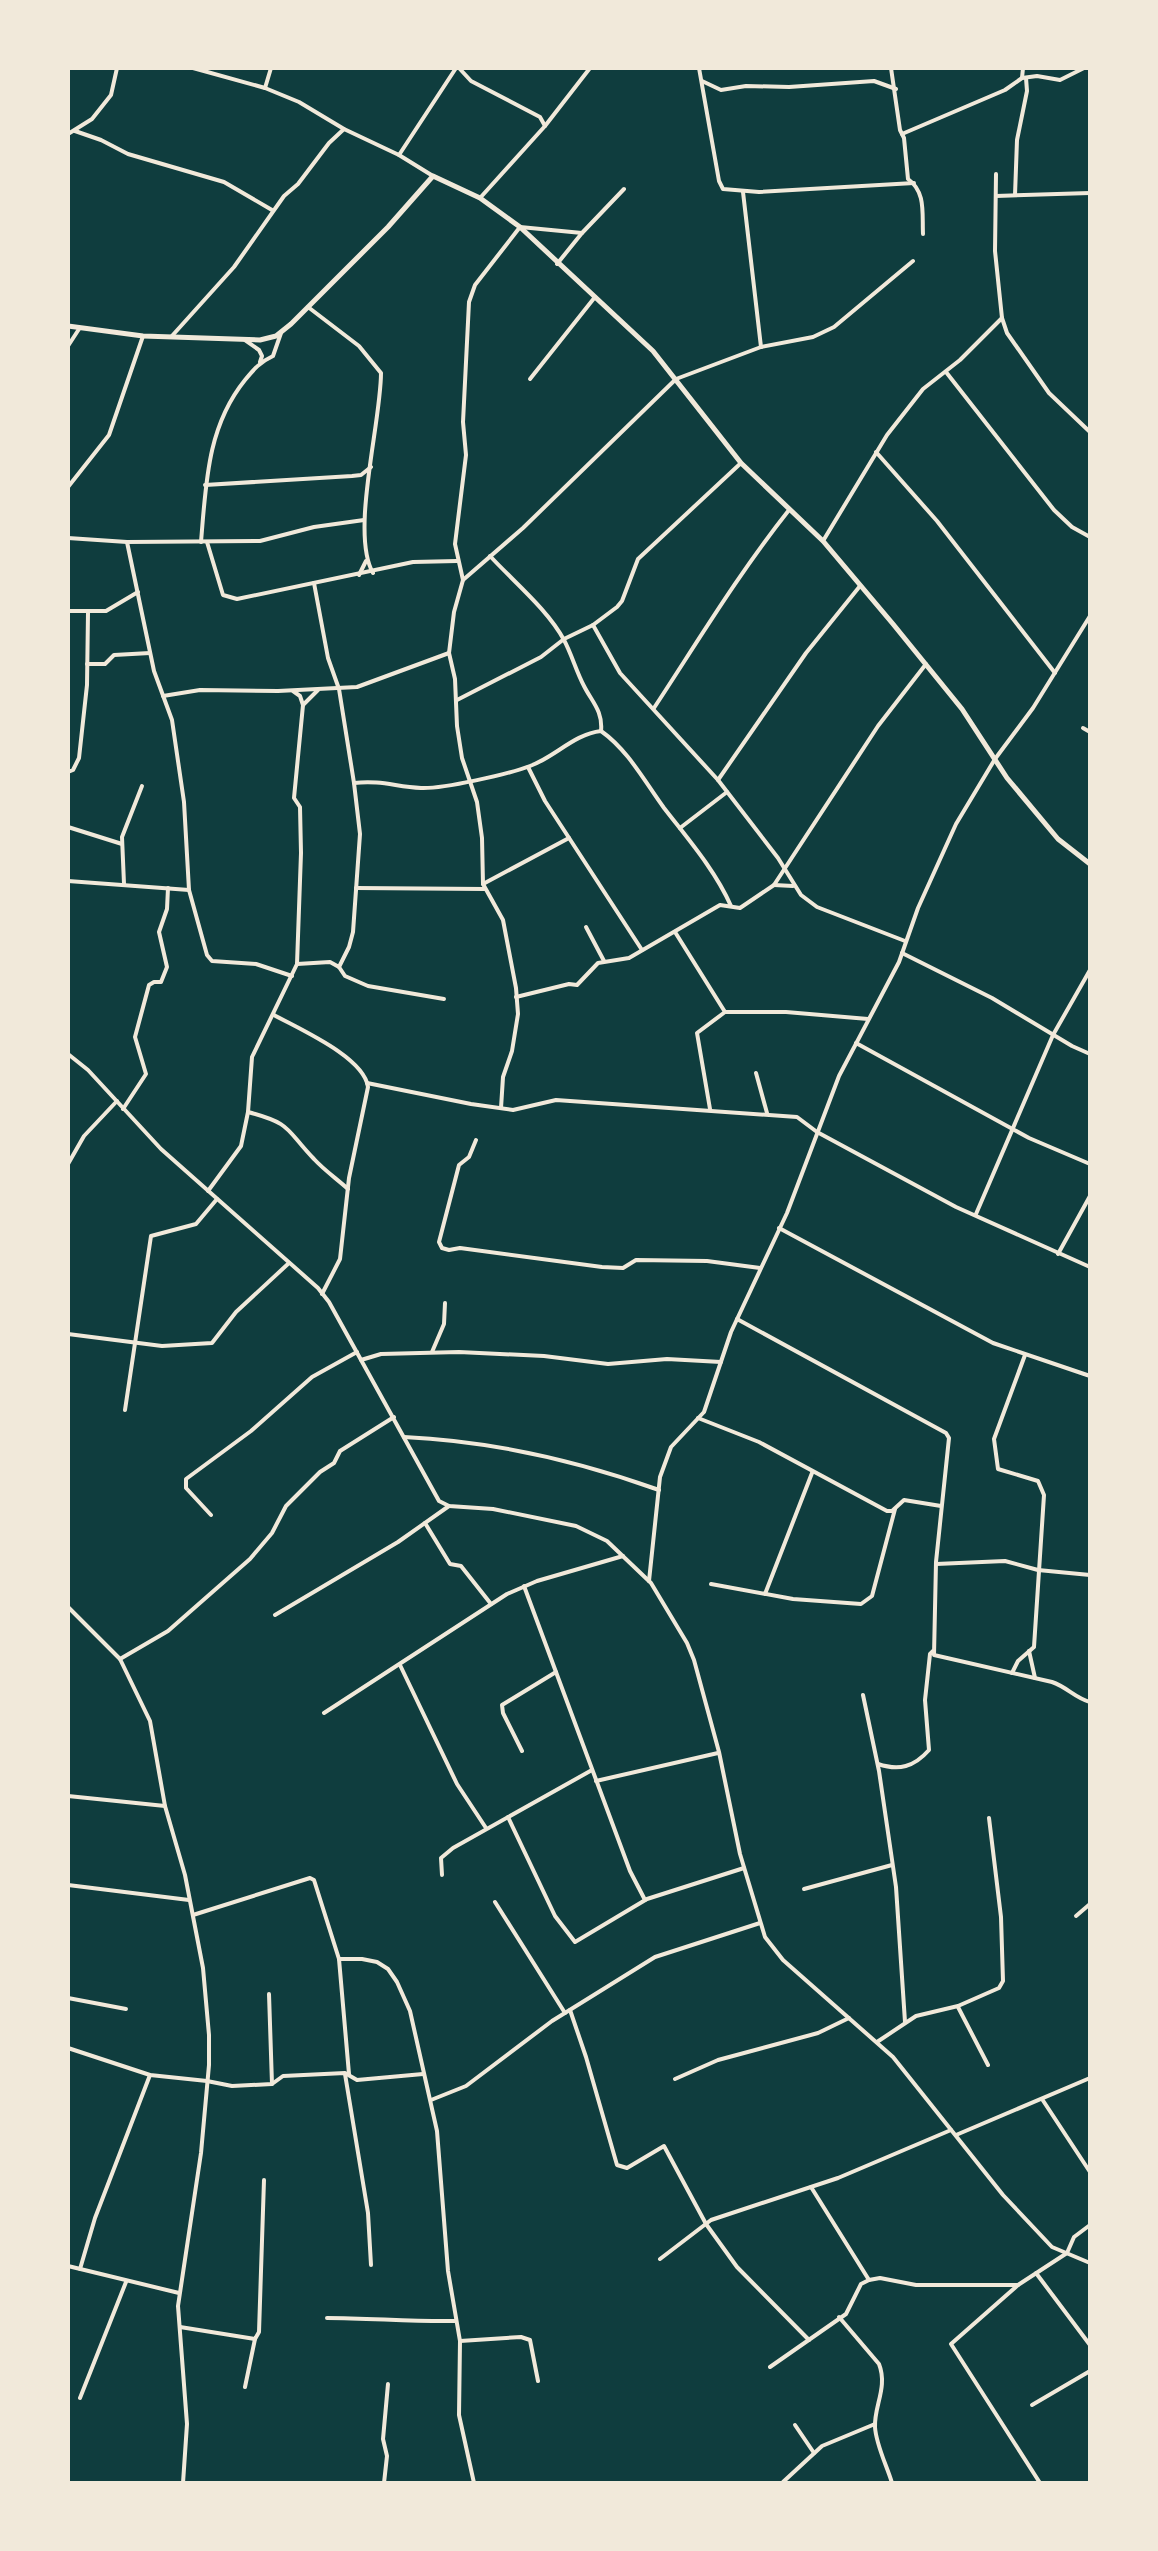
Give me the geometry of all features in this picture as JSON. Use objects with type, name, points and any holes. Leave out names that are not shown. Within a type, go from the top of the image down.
[{"type":"street","points":[[68,134],[92,119],[111,95],[117,68]]},
{"type":"street","points":[[193,68],[265,88],[299,102],[344,129],[480,198],[520,227],[653,351],[741,463],[823,541],[926,664],[962,709],[1007,778],[1058,839],[1090,864]]},
{"type":"street","points":[[265,88],[271,68]]},
{"type":"street","points":[[399,155],[458,68],[471,81],[534,112],[545,126]]},
{"type":"street","points":[[480,198],[545,126],[590,68]]},
{"type":"street","points":[[699,68],[720,184],[727,191],[914,183]]},
{"type":"street","points":[[891,68],[908,179],[921,194],[923,234]]},
{"type":"street","points":[[1015,195],[1017,140],[1027,91],[1023,68]]},
{"type":"street","points":[[902,134],[1005,90],[1024,78],[1060,80],[1084,68]]},
{"type":"street","points":[[1034,69],[1043,77]]},
{"type":"street","points":[[702,81],[721,90],[746,86],[789,87],[874,81],[896,89]]},
{"type":"street","points":[[171,337],[234,267],[273,210],[344,129]]},
{"type":"street","points":[[75,131],[128,154],[224,182],[273,210]]},
{"type":"street","points":[[996,174],[995,251],[1002,318],[1007,333],[1049,393],[1090,432]]},
{"type":"street","points":[[260,362],[273,356],[281,333],[388,227],[433,176]]},
{"type":"street","points":[[557,264],[624,189]]},
{"type":"street","points":[[743,192],[761,347]]},
{"type":"street","points":[[996,196],[1090,193]]},
{"type":"street","points":[[520,227],[582,233]]},
{"type":"street","points":[[463,580],[455,544],[466,455],[463,422],[471,292],[520,227]]},
{"type":"street","points":[[501,1108],[503,1077],[512,1051],[518,1014],[503,920],[484,886],[477,802],[462,758],[457,726],[457,700],[449,653],[454,612],[463,580],[523,528],[676,379],[761,347],[813,337],[834,327],[913,261]]},
{"type":"street","points":[[530,379],[595,297]]},
{"type":"street","points":[[308,306],[359,346],[379,369],[381,377],[364,520],[366,561],[373,573]]},
{"type":"street","points":[[823,541],[876,452],[923,389],[946,372],[1002,318]]},
{"type":"street","points":[[68,326],[143,336],[245,340],[260,340],[281,333]]},
{"type":"street","points":[[68,346],[79,329]]},
{"type":"street","points":[[68,487],[109,435],[143,336]]},
{"type":"street","points":[[245,340],[262,356],[225,407],[212,446],[205,485],[204,542],[220,589],[228,598],[247,598],[295,585],[373,573],[418,562],[457,561]]},
{"type":"street","points":[[946,372],[1054,510],[1072,527],[1090,537]]},
{"type":"street","points":[[876,452],[937,521],[1055,673]]},
{"type":"street","points":[[457,700],[541,657],[564,639],[593,625],[622,601],[638,559],[741,463]]},
{"type":"street","points":[[205,485],[352,476],[361,475],[371,467]]},
{"type":"street","points":[[654,708],[723,600],[789,510]]},
{"type":"street","points":[[68,538],[127,542],[260,541],[314,527],[364,520]]},
{"type":"street","points":[[127,542],[150,653],[172,720],[184,802],[189,890],[207,955],[212,961],[256,964],[292,976]]},
{"type":"street","points":[[490,556],[551,620],[564,639],[584,688],[596,704],[602,722],[601,731]]},
{"type":"street","points":[[359,575],[366,561]]},
{"type":"street","points":[[314,583],[328,658],[339,689],[360,834],[353,932],[339,967]]},
{"type":"street","points":[[718,780],[806,653],[860,586]]},
{"type":"street","points":[[68,611],[106,611],[138,592]]},
{"type":"street","points":[[68,772],[73,770],[79,758],[88,613]]},
{"type":"street","points":[[649,1581],[660,1477],[671,1447],[704,1412],[737,1319],[779,1228],[839,1076],[902,953],[956,824],[995,759],[1033,708],[1090,616]]},
{"type":"street","points":[[593,625],[620,673],[718,780],[785,868],[793,886],[817,907],[906,942]]},
{"type":"street","points":[[87,664],[105,664],[114,655],[150,653]]},
{"type":"street","points":[[163,696],[200,690],[293,691],[357,687],[449,653]]},
{"type":"street","points":[[516,997],[569,984],[577,985],[593,967],[604,961],[624,960],[720,905],[740,908],[774,885],[878,726],[926,664]]},
{"type":"street","points":[[303,705],[318,689]]},
{"type":"street","points":[[208,1191],[241,1146],[248,1112],[252,1057],[297,964],[301,853],[300,807],[294,798],[303,705],[299,695],[293,691]]},
{"type":"street","points":[[1083,728],[1090,732]]},
{"type":"street","points":[[354,783],[378,781],[421,788],[470,780],[528,767],[577,739],[601,731]]},
{"type":"street","points":[[601,731],[627,757],[680,828],[723,888],[731,906]]},
{"type":"street","points":[[528,767],[545,801],[642,950]]},
{"type":"street","points":[[124,884],[122,844],[126,825],[142,786]]},
{"type":"street","points":[[680,828],[727,792]]},
{"type":"street","points":[[68,827],[122,844]]},
{"type":"street","points":[[356,888],[484,886],[569,838]]},
{"type":"street","points":[[68,881],[189,890]]},
{"type":"street","points":[[774,885],[793,886]]},
{"type":"street","points":[[123,1109],[146,1074],[135,1037],[150,983],[161,982],[167,972],[159,932],[167,909],[168,888]]},
{"type":"street","points":[[586,927],[604,961]]},
{"type":"street","points":[[675,932],[725,1012]]},
{"type":"street","points":[[902,953],[992,998],[1090,1054]]},
{"type":"street","points":[[297,964],[321,961],[339,967],[345,976],[368,986],[444,999]]},
{"type":"street","points":[[976,1214],[1053,1035],[1090,970]]},
{"type":"street","points":[[710,1109],[697,1033],[725,1012],[786,1012],[868,1020]]},
{"type":"street","points":[[274,1015],[341,1054],[361,1069],[367,1083],[348,1189],[340,1259],[322,1294]]},
{"type":"street","points":[[856,1043],[1014,1128],[1090,1164]]},
{"type":"street","points":[[68,1054],[161,1149],[322,1294],[439,1501],[449,1506],[493,1509],[576,1526],[607,1541],[649,1581],[687,1643],[719,1752],[744,1868],[765,1937],[783,1960],[893,2057],[1003,2195],[1052,2247],[1090,2263]]},
{"type":"street","points":[[756,1073],[767,1113]]},
{"type":"street","points":[[367,1083],[501,1108],[529,1108],[556,1100],[797,1117],[817,1132],[956,1207],[1090,1267]]},
{"type":"street","points":[[68,1164],[84,1136],[117,1101]]},
{"type":"street","points":[[248,1112],[274,1119],[291,1130],[314,1159],[348,1189]]},
{"type":"street","points":[[476,1140],[469,1157],[459,1165],[439,1242],[442,1248],[602,1267],[623,1268],[636,1260],[707,1261],[760,1268]]},
{"type":"street","points":[[1058,1254],[1090,1196]]},
{"type":"street","points":[[125,1410],[151,1236],[196,1224],[217,1199]]},
{"type":"street","points":[[779,1228],[993,1343],[1090,1376]]},
{"type":"street","points":[[68,1334],[166,1346],[214,1341],[232,1317],[289,1263]]},
{"type":"street","points":[[432,1352],[444,1324],[445,1303]]},
{"type":"street","points":[[737,1319],[946,1433],[949,1438],[936,1564],[933,1651],[930,1654],[925,1700],[929,1750],[917,1764],[893,1769],[878,1764]]},
{"type":"street","points":[[211,1515],[186,1488],[186,1479],[251,1431],[312,1377],[357,1352]]},
{"type":"street","points":[[361,1360],[381,1354],[432,1352],[544,1356],[608,1364],[667,1359],[721,1362]]},
{"type":"street","points":[[1012,1673],[1018,1661],[1034,1647],[1044,1495],[1042,1486],[1030,1478],[998,1469],[994,1443],[1025,1355]]},
{"type":"street","points":[[120,1659],[168,1631],[250,1559],[272,1533],[286,1506],[320,1472],[334,1463],[340,1451],[394,1417]]},
{"type":"street","points":[[698,1418],[759,1442],[887,1511],[892,1511],[904,1500],[942,1506]]},
{"type":"street","points":[[404,1437],[437,1438],[529,1454],[622,1477],[659,1490]]},
{"type":"street","points":[[765,1594],[812,1473]]},
{"type":"street","points":[[275,1615],[449,1506]]},
{"type":"street","points":[[711,1584],[765,1594],[861,1604],[872,1596],[896,1506]]},
{"type":"street","points":[[425,1523],[450,1564],[461,1566],[491,1604]]},
{"type":"street","points":[[324,1713],[491,1604],[524,1586],[623,1556]]},
{"type":"street","points":[[936,1564],[1005,1561],[1038,1570],[1090,1575]]},
{"type":"street","points":[[524,1586],[630,1871],[645,1900]]},
{"type":"street","points":[[68,1607],[120,1659],[150,1721],[165,1806],[190,1900],[203,1968],[209,2035],[207,2081],[201,2153],[179,2293],[187,2424],[183,2483]]},
{"type":"street","points":[[933,1651],[939,1657],[1067,1687],[1077,1698],[1090,1702]]},
{"type":"street","points":[[1029,1651],[1035,1678]]},
{"type":"street","points":[[400,1665],[457,1784],[487,1829]]},
{"type":"street","points":[[522,1751],[502,1705],[556,1672]]},
{"type":"street","points":[[863,1695],[878,1764],[892,1865],[905,2022]]},
{"type":"street","points":[[596,1781],[719,1752]]},
{"type":"street","points":[[442,1875],[441,1858],[592,1770]]},
{"type":"street","points":[[68,1796],[165,1806]]},
{"type":"street","points":[[508,1817],[555,1916],[572,1941],[578,1941],[645,1900],[744,1868]]},
{"type":"street","points":[[877,2042],[916,2016],[958,2006],[999,1988],[1003,1981],[1001,1917],[989,1818]]},
{"type":"street","points":[[804,1889],[892,1865]]},
{"type":"street","points":[[193,1915],[312,1879],[339,1959],[347,2074],[369,2221],[371,2265]]},
{"type":"street","points":[[68,1885],[190,1900]]},
{"type":"street","points":[[495,1902],[567,2012],[586,2057],[617,2165],[627,2168],[664,2146],[706,2224],[737,2267],[809,2340]]},
{"type":"street","points":[[1076,1916],[1090,1904]]},
{"type":"street","points":[[430,2100],[466,2086],[567,2012],[664,1953],[760,1923]]},
{"type":"street","points":[[339,1959],[377,1962],[388,1969],[410,2011],[437,2131],[448,2271],[460,2341],[459,2415],[474,2483]]},
{"type":"street","points":[[269,1994],[272,2084]]},
{"type":"street","points":[[68,1998],[126,2009]]},
{"type":"street","points":[[958,2006],[988,2065]]},
{"type":"street","points":[[675,2079],[718,2060],[818,2033],[849,2018]]},
{"type":"street","points":[[68,2048],[150,2075],[232,2086],[272,2084],[283,2076],[347,2074],[357,2080],[424,2074]]},
{"type":"street","points":[[80,2269],[95,2218],[150,2075]]},
{"type":"street","points":[[956,2135],[1090,2078]]},
{"type":"street","points":[[1042,2099],[1090,2172]]},
{"type":"street","points":[[660,2259],[711,2220],[811,2187],[951,2130]]},
{"type":"street","points":[[245,2387],[259,2332],[264,2180]]},
{"type":"street","points":[[811,2187],[869,2280]]},
{"type":"street","points":[[1040,2483],[951,2344],[1018,2285],[1067,2253],[1074,2237],[1090,2225]]},
{"type":"street","points":[[68,2266],[179,2293]]},
{"type":"street","points":[[1036,2273],[1090,2345]]},
{"type":"street","points":[[770,2367],[850,2309],[861,2284],[869,2280],[880,2278],[916,2285],[1018,2285]]},
{"type":"street","points":[[80,2398],[126,2282]]},
{"type":"street","points":[[839,2317],[882,2371],[881,2401],[875,2424],[892,2483]]},
{"type":"street","points":[[327,2318],[457,2321]]},
{"type":"street","points":[[180,2327],[255,2339]]},
{"type":"street","points":[[460,2341],[521,2337],[530,2340],[538,2381]]},
{"type":"street","points":[[1032,2405],[1090,2371]]},
{"type":"street","points":[[384,2483],[387,2456],[383,2439],[388,2384]]},
{"type":"street","points":[[783,2482],[814,2453],[836,2438],[875,2424]]},
{"type":"street","points":[[795,2425],[814,2453]]}]
